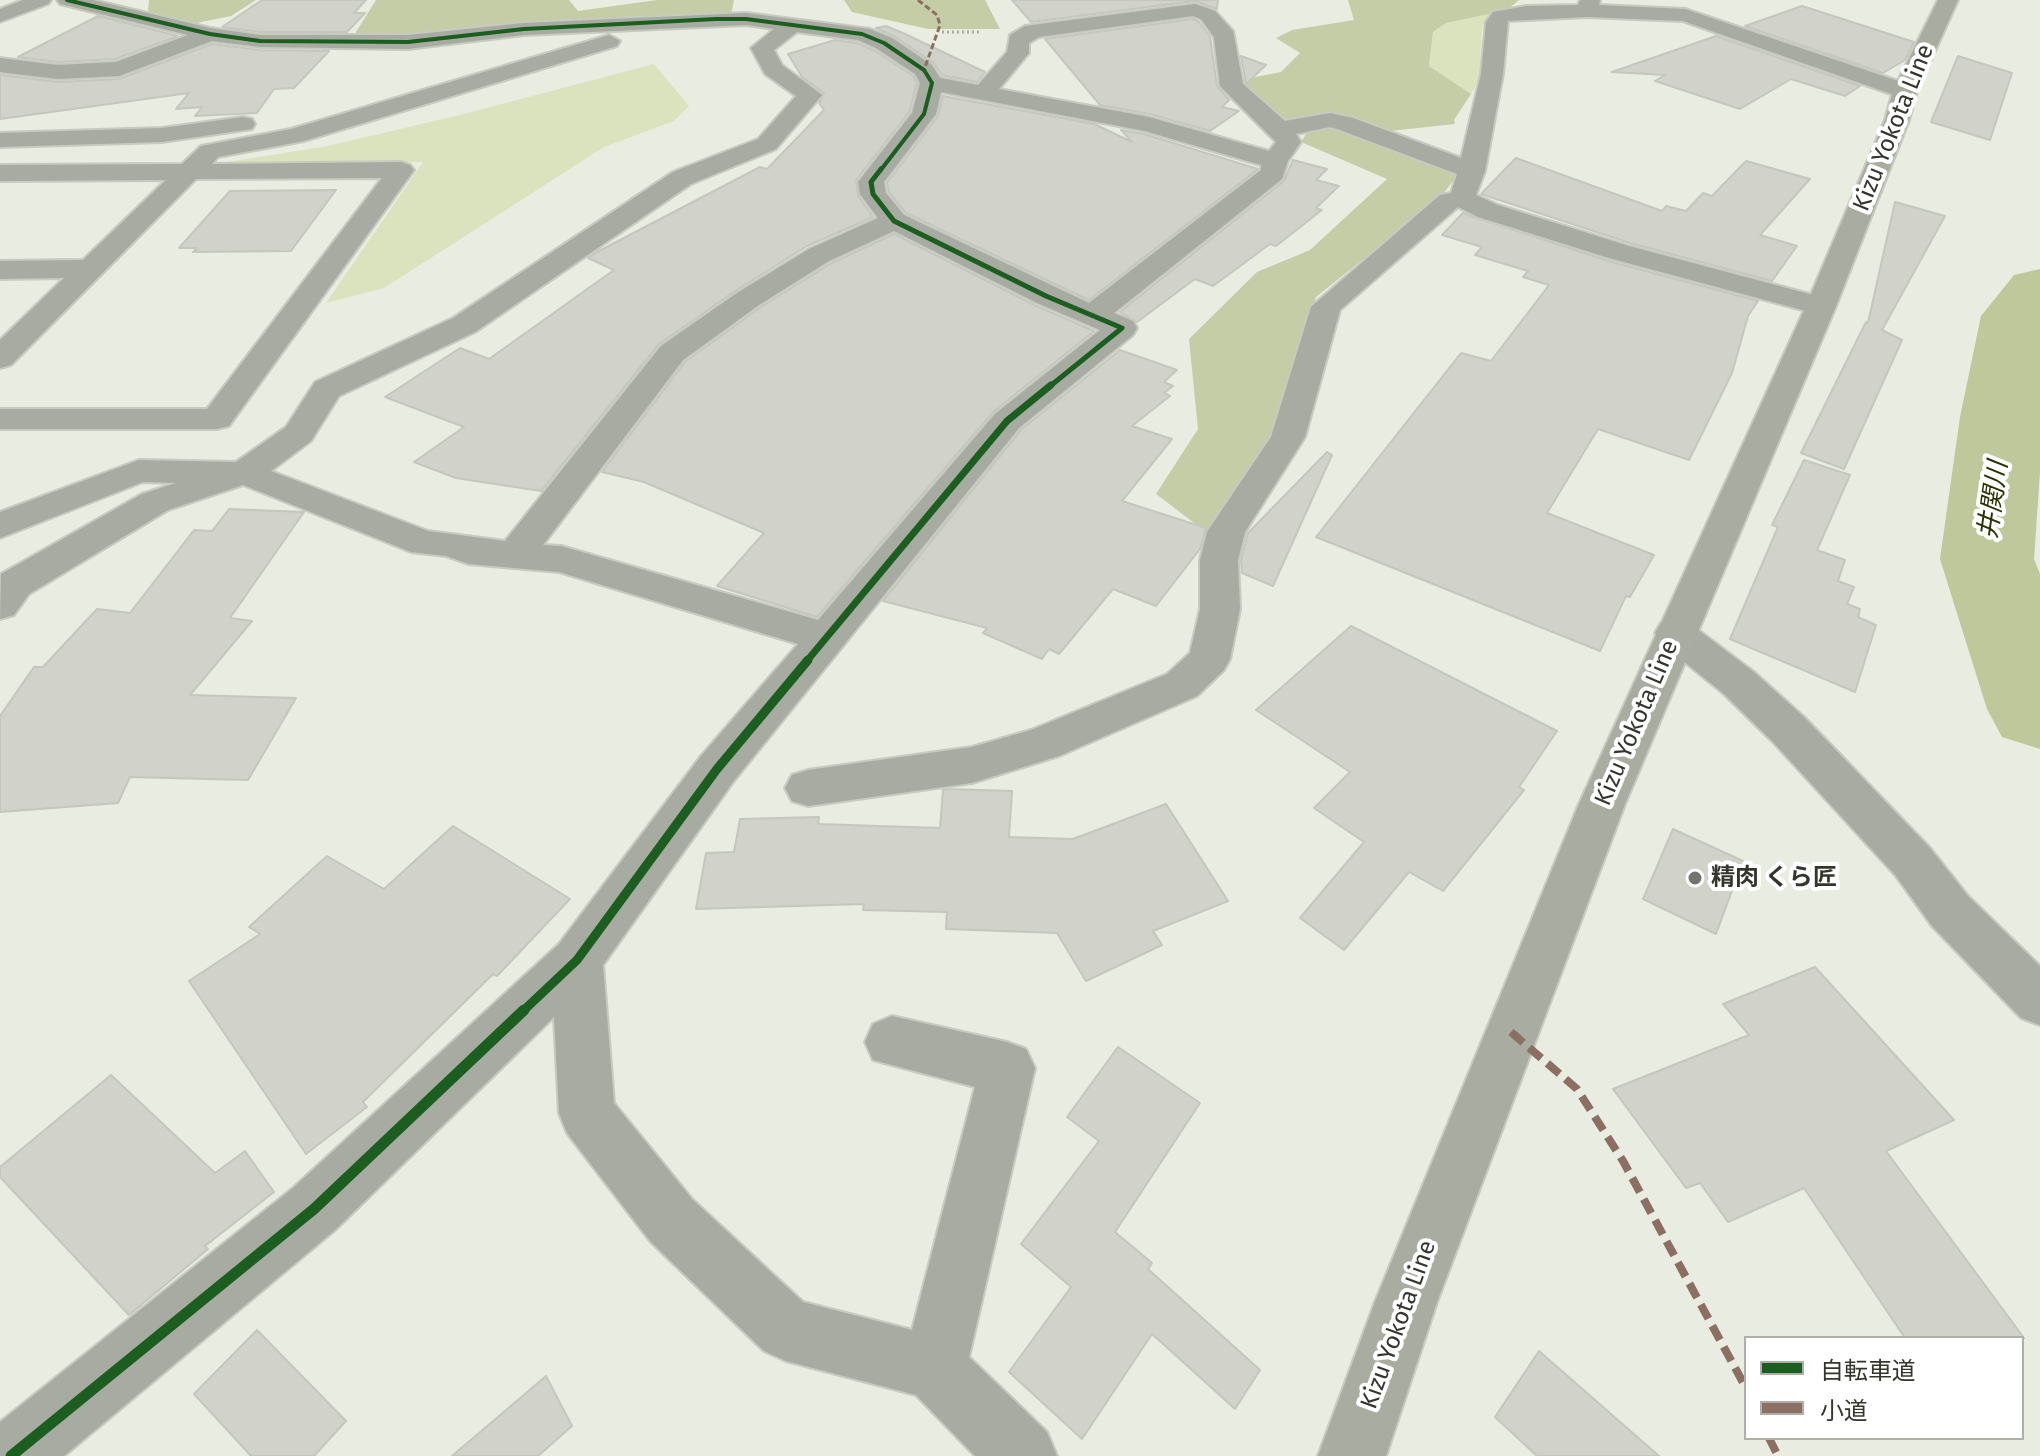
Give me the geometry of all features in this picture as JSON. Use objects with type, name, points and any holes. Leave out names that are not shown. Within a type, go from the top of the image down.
[{"type":"main road","name":"Kizu Yokota Line","points":[[1352,1456],[1406,1302],[1602,804],[1821,306],[1897,120],[1905,91],[1948,0]]},
{"type":"street","points":[[0,16],[41,0]]},
{"type":"street","points":[[11,1456],[314,1209],[577,960],[717,769],[1007,421],[1122,328],[1020,283],[894,221],[873,194],[871,182],[924,114],[932,83],[924,70],[884,43],[862,34],[746,19],[638,21],[408,42],[260,41],[210,34],[67,0]]},
{"type":"street","points":[[1661,0],[1685,15],[1905,91]]},
{"type":"street","points":[[808,788],[972,765],[1043,744],[1182,685],[1209,659],[1220,609],[1219,560],[1226,532],[1288,437],[1326,307],[1466,184],[1492,74],[1500,16],[1588,5],[1685,15]]},
{"type":"street","points":[[985,91],[1018,53],[1018,40],[1033,31],[1195,10],[1208,15],[1225,36],[1232,86],[1289,142],[1275,161],[1273,173],[1093,315]]},
{"type":"street","points":[[0,358],[210,151],[295,136],[634,33],[638,21]]},
{"type":"street","points":[[0,605],[15,584],[155,502],[244,473],[299,434],[327,389],[464,325],[682,178],[767,144],[810,95],[773,69],[762,48],[794,24]]},
{"type":"street","points":[[0,65],[58,72],[119,69],[210,34]]},
{"type":"street","points":[[427,63],[475,36]]},
{"type":"street","points":[[0,140],[162,135],[290,118],[390,83]]},
{"type":"street","points":[[932,83],[1149,124],[1275,161]]},
{"type":"street","points":[[1282,132],[1314,121],[1344,123],[1466,184],[1488,211],[1619,252],[1821,306]]},
{"type":"street","points":[[0,173],[401,170],[217,419],[0,419]]},
{"type":"street","points":[[514,556],[672,353],[819,255],[894,221]]},
{"type":"street","points":[[0,270],[91,269]]},
{"type":"street","points":[[0,526],[139,471],[244,473],[424,543],[451,544],[469,551],[561,559],[828,638]]},
{"type":"street","points":[[1675,633],[1739,683],[1789,730],[1913,862],[1950,911],[2040,1001]]},
{"type":"street","points":[[577,960],[587,1113],[671,1220],[786,1329],[934,1368],[1023,1456]]},
{"type":"street","points":[[892,1042],[1007,1068],[934,1368]]},
{"type":"green space","points":[[149,0],[256,0],[231,16],[186,25],[148,11]]},
{"type":"green space","points":[[376,0],[569,0],[578,11],[657,0],[734,0],[731,15],[639,17],[523,25],[411,38],[351,40]]},
{"type":"green space","points":[[844,0],[985,0],[1000,29],[928,29],[852,12]]},
{"type":"green space","points":[[1348,0],[1519,0],[1507,10],[1446,23],[1433,32],[1429,66],[1471,94],[1454,120],[1455,124],[1390,131],[1349,118],[1326,116],[1284,120],[1265,113],[1240,80],[1281,72],[1300,53],[1276,38],[1292,30],[1354,20]]},
{"type":"green space","points":[[1490,12],[1482,28],[1479,80],[1471,94],[1429,66],[1433,32],[1446,23]]},
{"type":"green space","points":[[654,64],[689,106],[674,121],[604,147],[384,288],[326,303],[423,162],[227,162],[323,147]]},
{"type":"green space","points":[[1332,124],[1459,173],[1440,198],[1316,297],[1274,433],[1218,513],[1214,538],[1156,494],[1198,429],[1189,339],[1257,272],[1310,250],[1387,179],[1301,142],[1309,129]]},
{"type":"building","points":[[262,0],[366,0],[354,13],[365,13],[347,32],[260,32],[222,27]]},
{"type":"building","points":[[1012,0],[1218,0],[1217,9],[1195,1],[1031,22]]},
{"type":"building","points":[[1802,6],[1914,42],[1905,60],[1883,73],[1745,26]]},
{"type":"building","points":[[98,16],[178,36],[115,59],[58,62],[18,57]]},
{"type":"building","points":[[1193,19],[1210,37],[1217,86],[1229,100],[1222,107],[1239,111],[1210,131],[1150,114],[1100,105],[1045,39]]},
{"type":"building","points":[[886,26],[985,72],[977,82],[942,75],[934,63],[894,36],[876,28]]},
{"type":"building","points":[[1716,36],[1860,86],[1845,96],[1791,79],[1740,109],[1655,81],[1665,75],[1612,72]]},
{"type":"building","points":[[835,40],[857,43],[875,51],[913,76],[917,83],[909,112],[856,180],[858,196],[873,217],[807,246],[659,344],[541,491],[456,478],[414,462],[464,427],[385,397],[460,348],[489,359],[614,270],[588,258],[760,167],[767,169],[824,110],[819,103],[824,93],[802,77],[788,54]]},
{"type":"building","points":[[212,44],[260,50],[329,51],[294,88],[274,89],[257,113],[195,116],[202,107],[176,109],[189,93],[0,119],[0,75],[58,82],[119,79]]},
{"type":"building","points":[[1241,56],[1266,65],[1247,83],[1246,82]]},
{"type":"building","points":[[1958,56],[2012,73],[1990,140],[1931,122]]},
{"type":"building","points":[[943,96],[1094,124],[1132,142],[1121,130],[1144,134],[1258,169],[1089,300],[906,213],[889,192],[887,183],[938,116]]},
{"type":"building","points":[[1516,158],[1662,211],[1666,206],[1686,211],[1703,193],[1712,196],[1746,161],[1810,179],[1760,235],[1797,246],[1772,281],[1630,243],[1481,194]]},
{"type":"building","points":[[1293,160],[1327,169],[1316,180],[1339,186],[1316,208],[1322,210],[1276,246],[1270,244],[1213,286],[1195,279],[1137,322],[1120,312],[1284,181]]},
{"type":"building","points":[[336,190],[291,251],[193,252],[197,248],[179,248],[230,191]]},
{"type":"building","points":[[1895,202],[1945,216],[1882,330],[1902,340],[1844,469],[1801,453],[1868,323]]},
{"type":"building","points":[[1463,213],[1608,261],[1758,301],[1748,316],[1732,373],[1689,460],[1598,429],[1547,513],[1654,555],[1630,597],[1626,596],[1600,651],[1316,537],[1461,353],[1491,361],[1549,285],[1523,277],[1528,271],[1475,255],[1482,247],[1442,235]]},
{"type":"building","points":[[894,234],[1034,305],[1094,331],[993,412],[817,617],[717,586],[764,533],[644,482],[602,472],[685,362],[761,307],[830,264]]},
{"type":"building","points":[[1120,350],[1177,370],[1164,382],[1173,386],[1164,393],[1170,396],[1132,426],[1172,439],[1122,501],[1206,528],[1200,549],[1156,606],[1113,589],[1059,654],[1049,649],[1042,659],[983,633],[987,628],[883,601],[1021,430]]},
{"type":"building","points":[[1327,452],[1332,455],[1273,586],[1242,573],[1241,560],[1248,533]]},
{"type":"building","points":[[1804,460],[1850,475],[1817,550],[1845,560],[1838,581],[1854,587],[1847,604],[1860,609],[1858,617],[1876,625],[1855,692],[1730,639],[1778,527],[1772,525]]},
{"type":"building","points":[[229,509],[304,512],[230,618],[252,621],[190,695],[296,698],[248,780],[130,777],[118,803],[0,812],[0,716],[34,667],[43,667],[97,609],[130,613],[194,530],[212,531]]},
{"type":"building","points":[[1351,626],[1557,731],[1519,787],[1524,790],[1443,891],[1409,872],[1344,950],[1300,918],[1364,842],[1314,808],[1350,772],[1256,710]]},
{"type":"building","points":[[943,790],[1012,791],[1009,837],[1073,839],[1166,804],[1228,901],[1153,931],[1162,945],[1086,981],[1057,933],[946,929],[947,912],[863,910],[864,904],[696,909],[706,853],[734,852],[740,819],[819,817],[818,824],[940,828]]},
{"type":"building","points":[[453,826],[570,899],[497,976],[493,974],[363,1102],[367,1107],[306,1154],[189,981],[260,934],[249,927],[327,856],[384,889]]},
{"type":"building","points":[[1673,829],[1743,861],[1716,934],[1643,899]]},
{"type":"building","points":[[1815,967],[1954,1120],[1886,1151],[2023,1336],[1904,1336],[1804,1188],[1728,1222],[1700,1183],[1686,1188],[1613,1089],[1749,1035],[1723,1004]]},
{"type":"building","points":[[1118,1047],[1200,1103],[1115,1232],[1152,1263],[1148,1269],[1260,1370],[1235,1409],[1152,1334],[1082,1439],[1009,1372],[1071,1287],[1021,1244],[1099,1141],[1067,1117]]},
{"type":"building","points":[[111,1075],[215,1173],[245,1151],[274,1192],[205,1246],[208,1249],[129,1315],[0,1177],[0,1167]]},
{"type":"building","points":[[257,1330],[346,1421],[314,1456],[251,1456],[194,1394]]},
{"type":"building","points":[[1539,1351],[1659,1456],[1537,1456],[1495,1417]]},
{"type":"building","points":[[546,1376],[572,1426],[538,1456],[452,1456]]},
{"type":"waterway","name":"井関川","points":[[2040,291],[2019,316],[2002,417],[1987,559],[2040,709]]},
{"type":"marked path","points":[[918,0],[937,15],[940,25],[924,70]]},
{"type":"marked path","points":[[1511,1032],[1577,1089],[1623,1161],[1744,1384]]},
{"type":"marked path","points":[[1770,1440],[1778,1456]]},
{"type":"cycle path","points":[[11,1456],[314,1209],[577,960],[717,769],[1007,421],[1122,328],[1046,296],[894,221],[873,194],[871,182],[924,114],[932,83],[924,70],[884,43],[862,34],[746,19],[716,19],[524,29],[408,42],[260,41],[210,34],[67,0]]},
{"type":"place","name":"精肉 くら匠","points":[[1695,878]]}]
